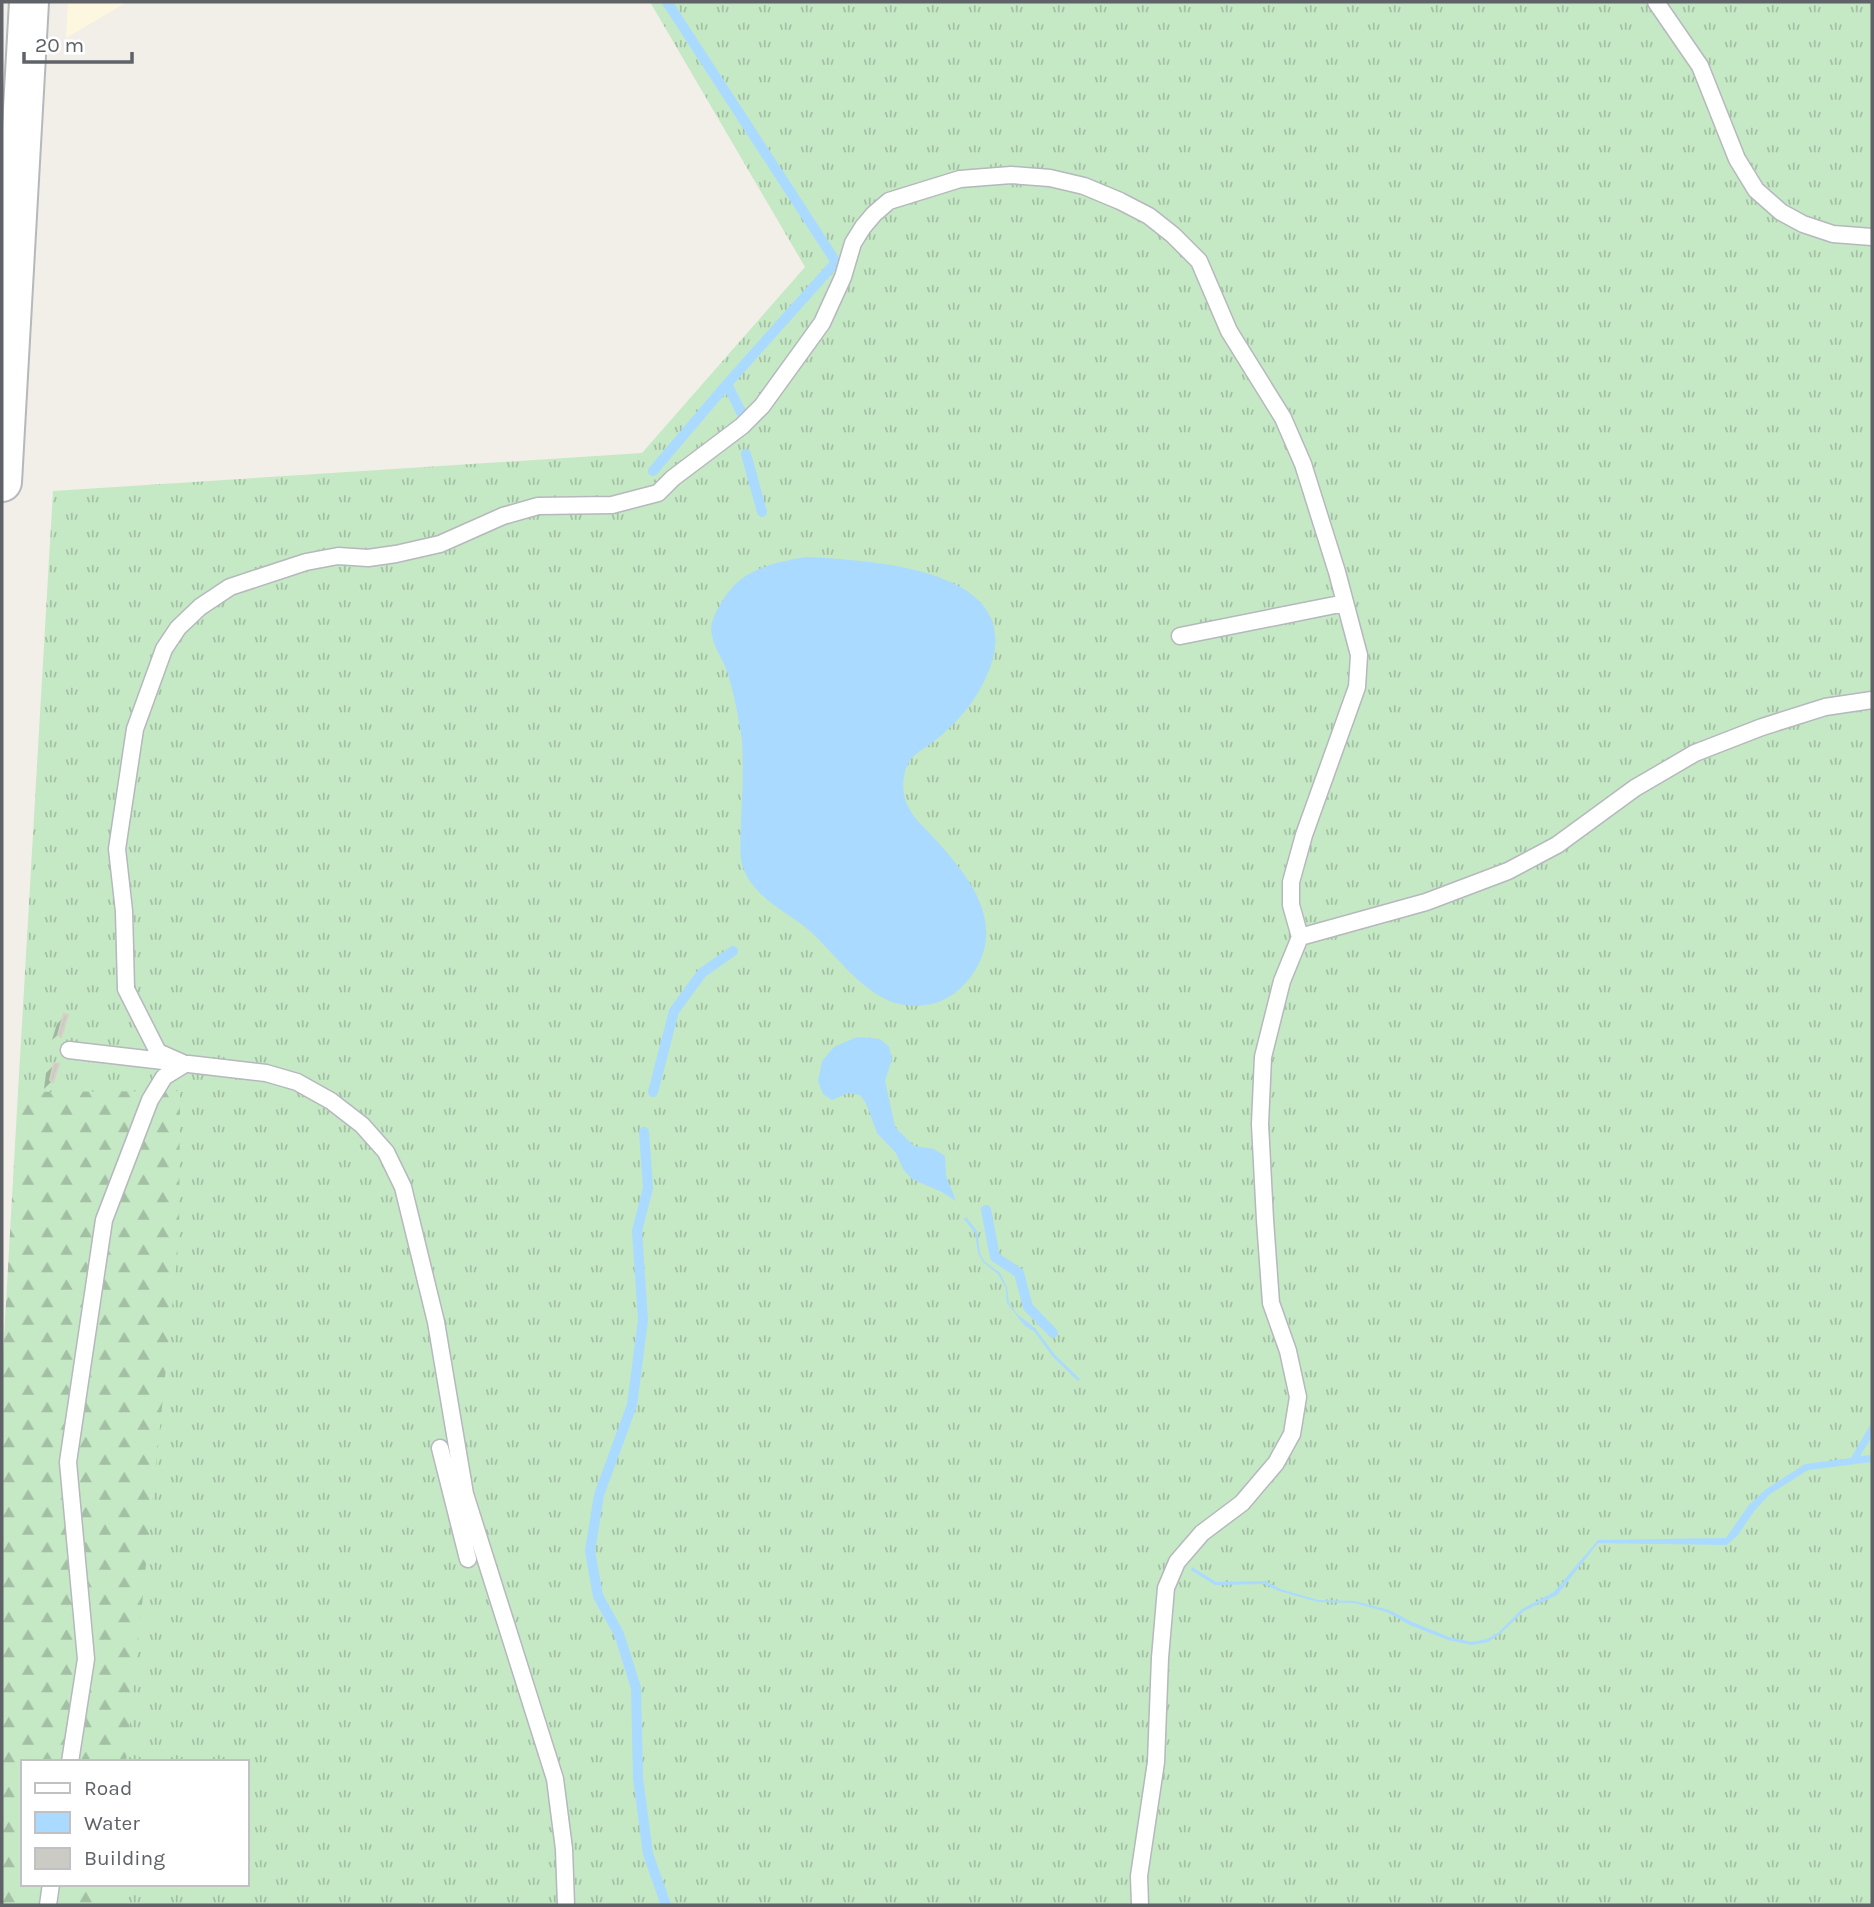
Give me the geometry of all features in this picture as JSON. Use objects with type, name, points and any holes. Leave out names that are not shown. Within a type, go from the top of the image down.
[{"type":"street","points":[[2,482],[29,2]]},
{"type":"lane","points":[[1656,2],[1700,66],[1737,159],[1756,190],[1781,212],[1803,225],[1833,234],[1872,237]]},
{"type":"lane","points":[[185,1064],[158,1052],[126,989],[124,911],[117,849],[135,729],[164,649],[178,628],[200,607],[230,587],[306,562],[338,556],[368,558],[440,544],[503,516],[538,506],[612,505],[659,493],[673,478],[742,426],[762,406],[822,323],[843,277],[853,243],[874,214],[889,201],[960,179],[1011,175],[1050,178],[1084,186],[1120,201],[1149,216],[1173,234],[1199,261],[1230,331],[1283,418],[1303,464],[1359,655],[1357,687],[1304,835],[1291,882],[1291,905],[1300,937],[1282,981],[1263,1057],[1260,1124],[1271,1303],[1288,1351],[1298,1397],[1292,1434],[1276,1463],[1242,1503],[1202,1534],[1177,1562],[1166,1588],[1156,1762],[1139,1876],[1140,1905]]},
{"type":"lane","points":[[1180,636],[1345,603]]},
{"type":"lane","points":[[1300,937],[1426,902],[1508,871],[1557,845],[1635,788],[1695,753],[1762,727],[1825,707],[1872,700]]},
{"type":"lane","points":[[69,1050],[266,1073],[297,1082],[331,1101],[362,1125],[386,1152],[403,1187],[436,1322],[465,1494],[555,1779],[564,1849],[566,1905]]},
{"type":"lane","points":[[70,1760],[86,1658],[68,1462],[104,1220],[150,1100],[164,1077],[185,1064]]},
{"type":"lane","points":[[440,1448],[468,1559]]},
{"type":"lane","points":[[48,1905],[51,1886]]},
{"type":"shaded area","points":[[68,2],[127,2],[66,38]]},
{"type":"green space","points":[[650,2],[1872,2],[1872,1905],[2,1905],[55,1152],[18,1092],[53,491],[642,453],[805,267]]},
{"type":"green space","points":[[180,1091],[179,1239],[126,1760],[21,1760],[21,1886],[114,1886],[112,1905],[2,1905],[2,1373],[18,1092]]},
{"type":"water","points":[[806,557],[877,563],[915,570],[950,582],[977,599],[993,623],[994,655],[976,696],[950,727],[910,760],[904,778],[908,807],[958,866],[978,898],[984,915],[984,950],[976,969],[957,991],[938,1002],[903,1005],[887,1000],[865,986],[810,931],[761,894],[753,886],[742,864],[742,741],[732,688],[713,640],[712,623],[727,593],[746,576],[780,562]]},
{"type":"water","points":[[857,1037],[880,1039],[889,1047],[892,1059],[885,1081],[895,1127],[914,1146],[934,1149],[945,1156],[946,1176],[956,1201],[912,1179],[903,1169],[896,1153],[877,1133],[866,1103],[860,1095],[848,1093],[832,1100],[823,1094],[818,1081],[822,1061],[834,1047]]},
{"type":"water","points":[[966,1217],[977,1231],[984,1261],[1000,1273],[1007,1287],[1009,1303],[1017,1314],[1035,1328],[1055,1355],[1080,1379],[1078,1381],[1053,1357],[1034,1331],[1025,1326],[1007,1303],[1006,1288],[998,1274],[983,1262],[978,1253],[975,1233],[964,1219]]},
{"type":"water","points":[[1872,1422],[1872,1437],[1860,1456],[1872,1455],[1872,1462],[1808,1470],[1770,1494],[1727,1545],[1598,1543],[1557,1595],[1524,1611],[1488,1642],[1472,1645],[1448,1640],[1410,1625],[1387,1612],[1355,1603],[1318,1602],[1264,1584],[1215,1585],[1191,1570],[1192,1567],[1216,1582],[1266,1581],[1280,1589],[1318,1600],[1355,1601],[1389,1610],[1449,1637],[1472,1642],[1487,1639],[1498,1633],[1522,1609],[1554,1592],[1598,1540],[1726,1538],[1749,1505],[1765,1490],[1805,1464],[1851,1458]]},
{"type":"building","points":[[64,1014],[68,1015],[61,1037],[58,1035]]},
{"type":"building","points":[[54,1063],[59,1064],[53,1082],[50,1080]]},
{"type":"waterway","points":[[653,471],[836,262],[667,2]]},
{"type":"waterway","points":[[727,384],[742,414]]},
{"type":"waterway","points":[[746,454],[762,512]]},
{"type":"waterway","points":[[653,1092],[674,1011],[702,973],[733,951]]},
{"type":"waterway","points":[[644,1132],[648,1188],[637,1231],[643,1320],[632,1405],[599,1495],[590,1551],[598,1596],[619,1634],[636,1688],[638,1778],[648,1854],[666,1905]]},
{"type":"waterway","points":[[986,1210],[995,1257],[1019,1273],[1028,1307],[1053,1333]]}]
